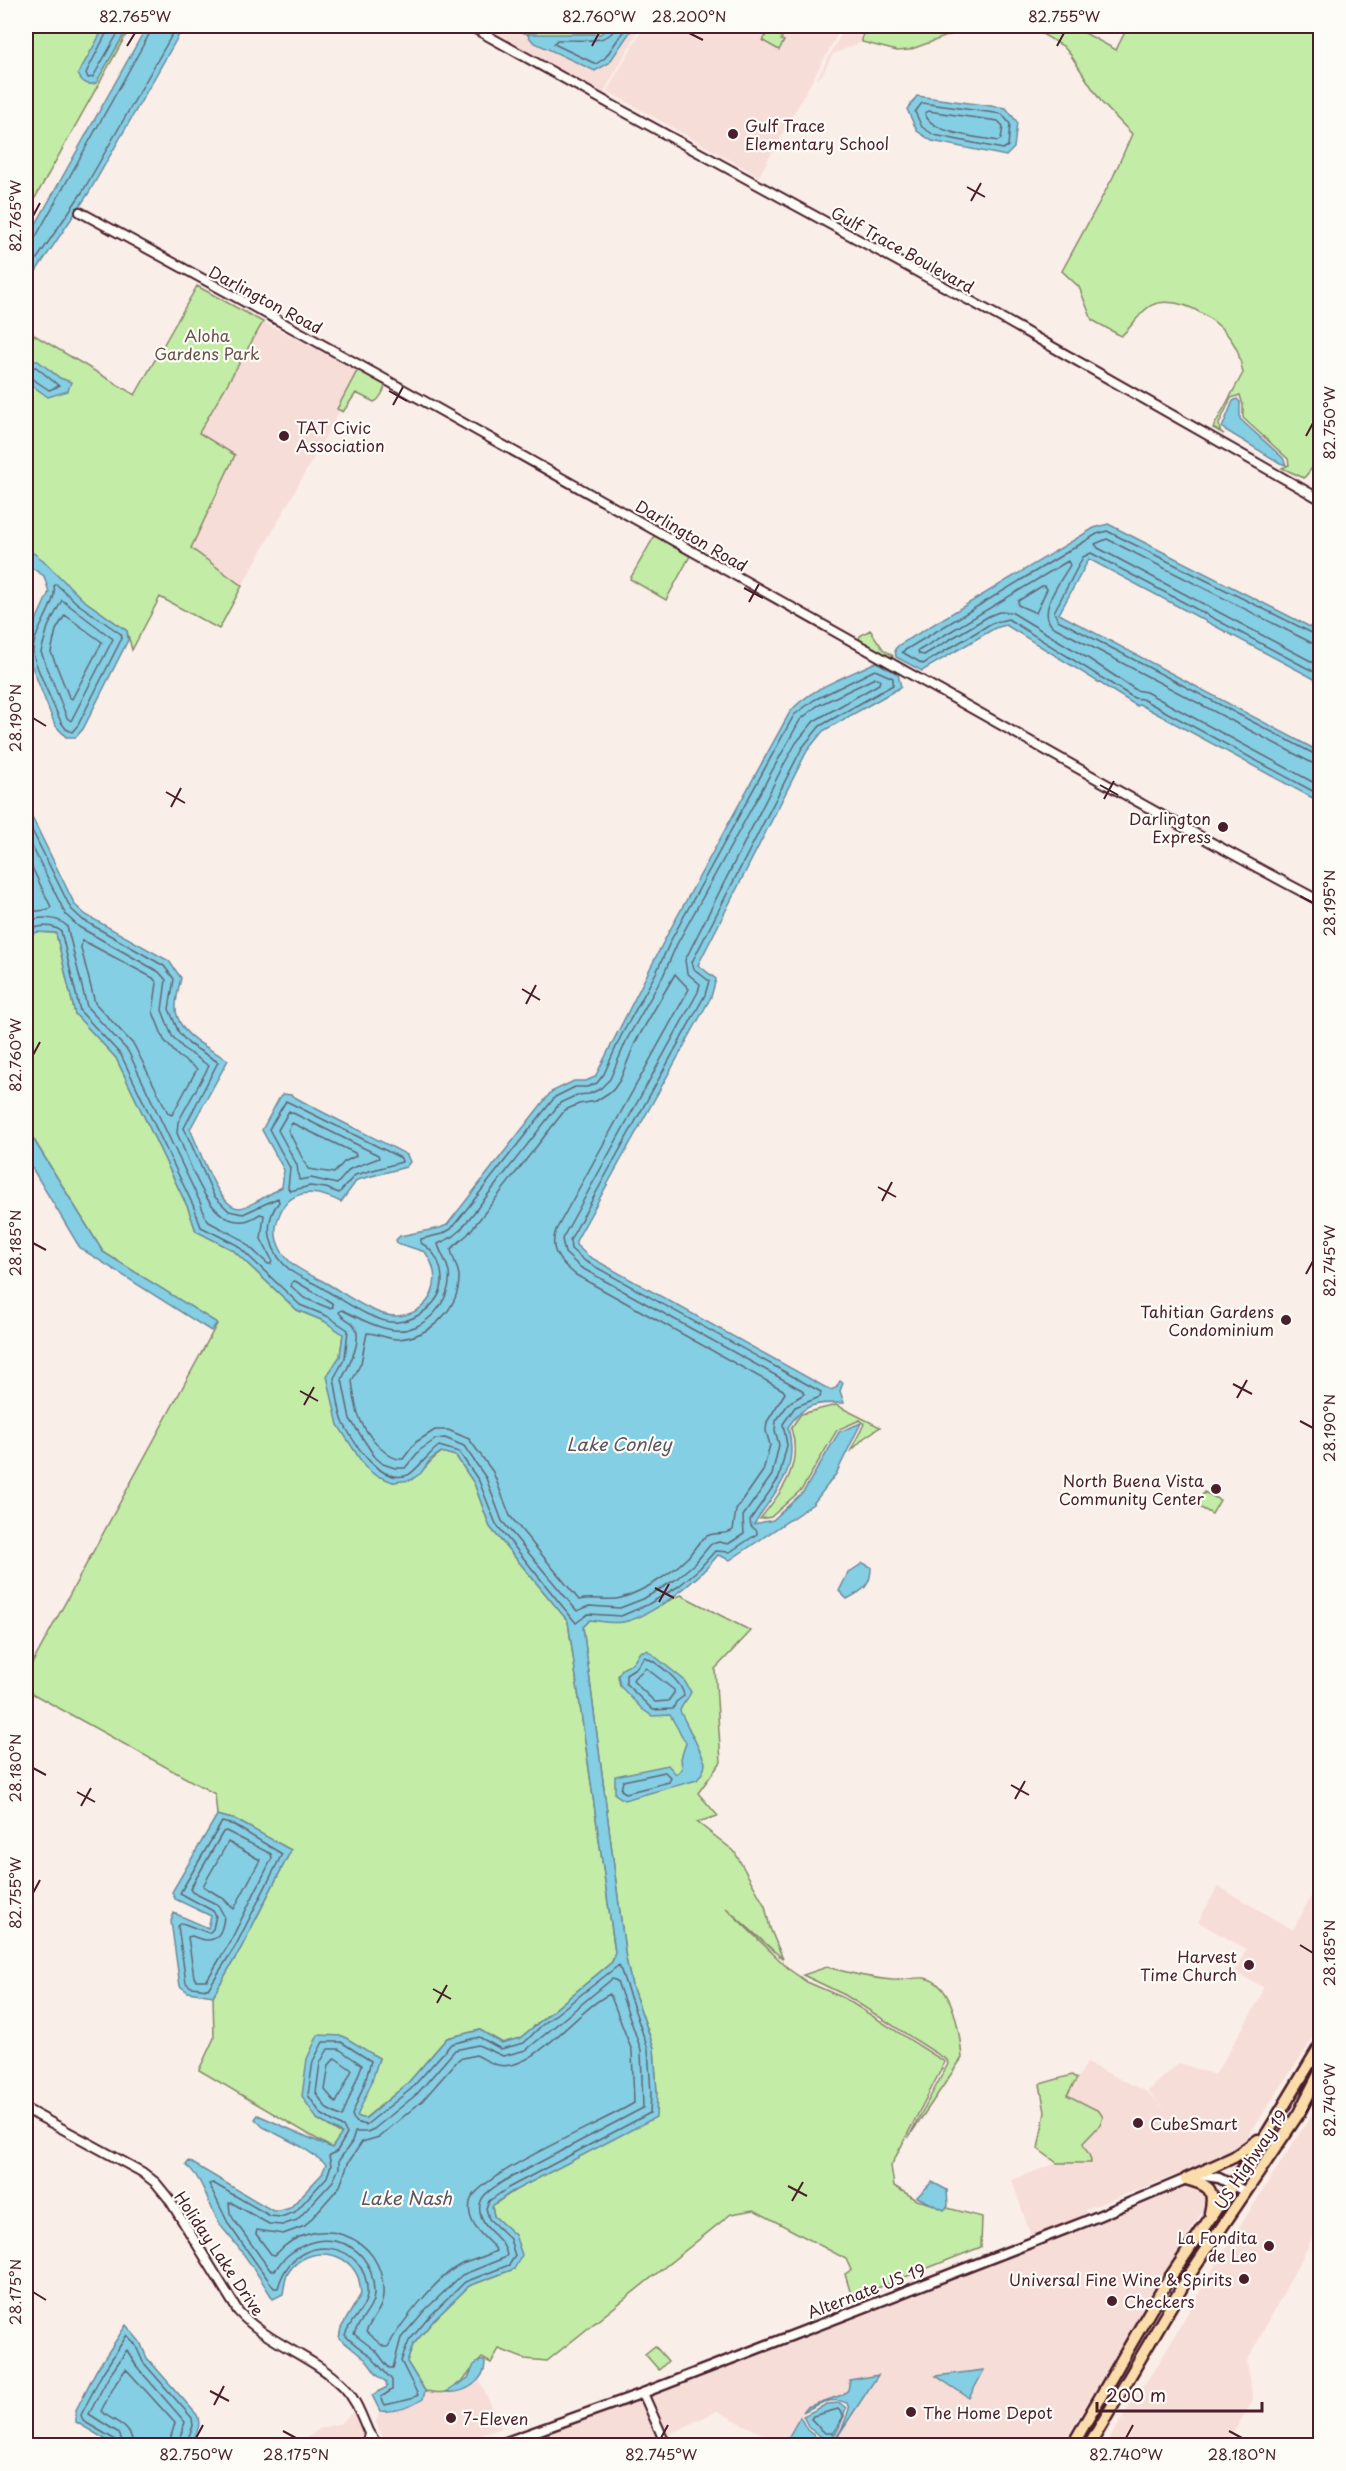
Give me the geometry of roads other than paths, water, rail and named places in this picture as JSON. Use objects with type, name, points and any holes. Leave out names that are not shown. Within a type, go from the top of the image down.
[{"type":"highway","name":"US Highway 19","points":[[1072,2445],[1170,2278],[1268,2132],[1320,2046]]},
{"type":"highway","name":"US Highway 19","points":[[1092,2442],[1188,2277],[1299,2113],[1320,2072]]},
{"type":"highway","points":[[1186,2179],[1234,2157],[1268,2132]]},
{"type":"highway","points":[[1186,2179],[1203,2184],[1211,2193],[1212,2204],[1208,2220]]},
{"type":"highway","points":[[1133,2371],[1128,2362],[1129,2357],[1158,2307],[1170,2278]]},
{"type":"highway","points":[[1092,2442],[1097,2421],[1114,2391],[1113,2384],[1109,2381]]},
{"type":"main road","name":"Alternate US 19","points":[[495,2445],[643,2393],[1076,2225],[1186,2179],[1214,2177],[1246,2192]]},
{"type":"street","name":"Gulf Trace Boulevard","points":[[471,26],[603,101],[998,316],[1320,499]]},
{"type":"street","name":"Darlington Road","points":[[80,212],[466,423],[1191,832],[1320,901]]},
{"type":"street","name":"Holiday Lake Drive","points":[[26,2109],[142,2172],[156,2184],[169,2199],[238,2311],[267,2337],[321,2368],[344,2387],[360,2410],[369,2434],[375,2438],[377,2445]]},
{"type":"street","points":[[643,2393],[663,2438],[669,2445]]},
{"type":"street","name":"Holiday Lake Drive","points":[[368,2445],[369,2434]]},
{"type":"water","points":[[105,26],[129,26],[96,83],[88,84],[81,80],[78,74]]},
{"type":"water","points":[[147,26],[184,26],[88,194],[26,286],[26,242]]},
{"type":"water","points":[[612,26],[634,26],[609,63],[595,71],[533,42],[527,34],[600,34]]},
{"type":"water","points":[[917,96],[1006,108],[1017,122],[1014,148],[1006,156],[932,141],[917,131],[907,109]]},
{"type":"water","points":[[31,361],[38,361],[60,378],[71,382],[68,391],[48,397],[26,381],[26,366]]},
{"type":"water","points":[[1237,399],[1240,402],[1240,419],[1283,458],[1286,465],[1222,428],[1233,401]]},
{"type":"water","points":[[1108,524],[1320,632],[1320,682],[1089,559],[1059,614],[1320,752],[1320,802],[1139,704],[1137,706],[1006,625],[995,628],[922,671],[896,657],[895,649],[899,645],[1094,528]]},
{"type":"water","points":[[26,548],[43,560],[82,599],[127,631],[128,640],[83,729],[76,737],[66,737],[55,725],[27,654],[35,623],[49,592],[44,576],[26,564]]},
{"type":"water","name":"Lake Conley","points":[[876,662],[898,674],[901,687],[823,731],[807,751],[698,965],[716,979],[711,997],[576,1241],[576,1245],[588,1256],[830,1390],[836,1388],[840,1381],[843,1383],[840,1391],[844,1403],[818,1404],[806,1408],[788,1427],[791,1456],[788,1469],[754,1524],[773,1520],[804,1491],[839,1432],[861,1423],[836,1474],[813,1504],[730,1560],[718,1555],[675,1596],[648,1613],[619,1623],[590,1620],[583,1627],[626,1959],[632,1986],[654,2048],[656,2117],[510,2193],[492,2206],[494,2216],[515,2235],[522,2255],[514,2269],[469,2286],[434,2320],[413,2345],[407,2362],[425,2391],[423,2399],[403,2408],[380,2411],[372,2395],[387,2387],[386,2382],[377,2375],[366,2360],[339,2338],[341,2328],[361,2294],[358,2277],[351,2266],[343,2259],[333,2255],[312,2255],[302,2259],[287,2275],[283,2294],[273,2299],[220,2224],[198,2179],[186,2165],[189,2161],[273,2211],[290,2208],[322,2174],[326,2164],[302,2147],[263,2127],[255,2119],[258,2115],[332,2148],[342,2133],[317,2119],[302,2096],[307,2059],[318,2035],[343,2036],[379,2058],[357,2116],[365,2119],[407,2084],[447,2038],[480,2030],[502,2043],[520,2038],[612,1962],[615,1952],[568,1621],[490,1527],[474,1483],[456,1456],[441,1452],[411,1480],[393,1482],[375,1475],[365,1467],[338,1425],[327,1376],[340,1356],[343,1334],[324,1321],[297,1310],[233,1250],[196,1231],[188,1208],[116,1058],[75,1014],[56,933],[36,932],[26,940],[26,805],[75,905],[86,915],[169,961],[181,978],[176,1006],[181,1025],[202,1045],[228,1060],[190,1129],[210,1176],[224,1199],[232,1206],[240,1208],[282,1187],[284,1170],[262,1130],[280,1097],[284,1094],[291,1095],[407,1155],[410,1162],[406,1167],[357,1180],[341,1202],[330,1197],[309,1193],[292,1198],[280,1214],[276,1227],[276,1238],[280,1249],[295,1266],[371,1309],[390,1316],[398,1316],[420,1308],[427,1301],[432,1293],[434,1273],[425,1252],[397,1243],[396,1240],[400,1236],[447,1225],[551,1092],[574,1081],[586,1081],[595,1077],[666,937],[790,712],[819,689]]},
{"type":"water","points":[[26,1127],[103,1252],[217,1323],[211,1331],[80,1248],[26,1158]]},
{"type":"water","points":[[863,1563],[871,1567],[870,1579],[862,1590],[847,1599],[839,1591],[848,1573]]},
{"type":"water","points":[[647,1650],[684,1680],[691,1692],[680,1711],[702,1754],[705,1766],[697,1780],[624,1800],[615,1794],[615,1776],[668,1765],[676,1774],[682,1769],[681,1758],[686,1743],[670,1715],[652,1716],[620,1686],[618,1676],[622,1669],[633,1663],[640,1652]]},
{"type":"water","points":[[217,1815],[236,1820],[291,1850],[241,1948],[213,1996],[188,1992],[180,1986],[171,1921],[174,1913],[208,1928],[211,1916],[175,1899],[172,1892]]},
{"type":"water","points":[[932,2182],[947,2190],[948,2206],[944,2210],[917,2197]]},
{"type":"water","points":[[126,2325],[140,2342],[147,2358],[197,2415],[198,2431],[189,2445],[115,2445],[76,2422],[76,2410],[96,2371]]},
{"type":"water","points":[[485,2361],[482,2375],[473,2385],[460,2391],[446,2392],[468,2378],[474,2365]]},
{"type":"water","points":[[984,2370],[969,2398],[936,2376]]},
{"type":"water","points":[[878,2375],[832,2445],[784,2445],[800,2417],[807,2430],[824,2443],[834,2439],[846,2419],[849,2409],[847,2403],[830,2401],[803,2412],[807,2407],[842,2395],[848,2390],[850,2380]]},
{"type":"water","points":[[840,2403],[846,2408],[834,2435],[826,2440],[809,2428],[803,2416],[827,2404]]},
{"type":"place","name":"Gulf Trace Elementary School","points":[[733,134]]},
{"type":"place","name":"TAT Civic Association","points":[[284,436]]},
{"type":"place","name":"Darlington Express","points":[[1223,827]]},
{"type":"place","name":"Tahitian Gardens Condominium","points":[[1286,1320]]},
{"type":"place","name":"North Buena Vista Community Center","points":[[1216,1489]]},
{"type":"place","name":"Harvest Time Church","points":[[1249,1965]]},
{"type":"place","name":"CubeSmart","points":[[1138,2123]]},
{"type":"place","name":"La Fondita de Leo","points":[[1269,2246]]},
{"type":"place","name":"Universal Fine Wine & Spirits","points":[[1244,2279]]},
{"type":"place","name":"Checkers","points":[[1112,2301]]},
{"type":"place","name":"The Home Depot","points":[[911,2412]]},
{"type":"place","name":"7-Eleven","points":[[451,2418]]},
{"type":"park label","name":"Aloha Gardens Park","points":[[207,344]]},
{"type":"water label","name":"Lake Nash","points":[[406,2197]]}]
